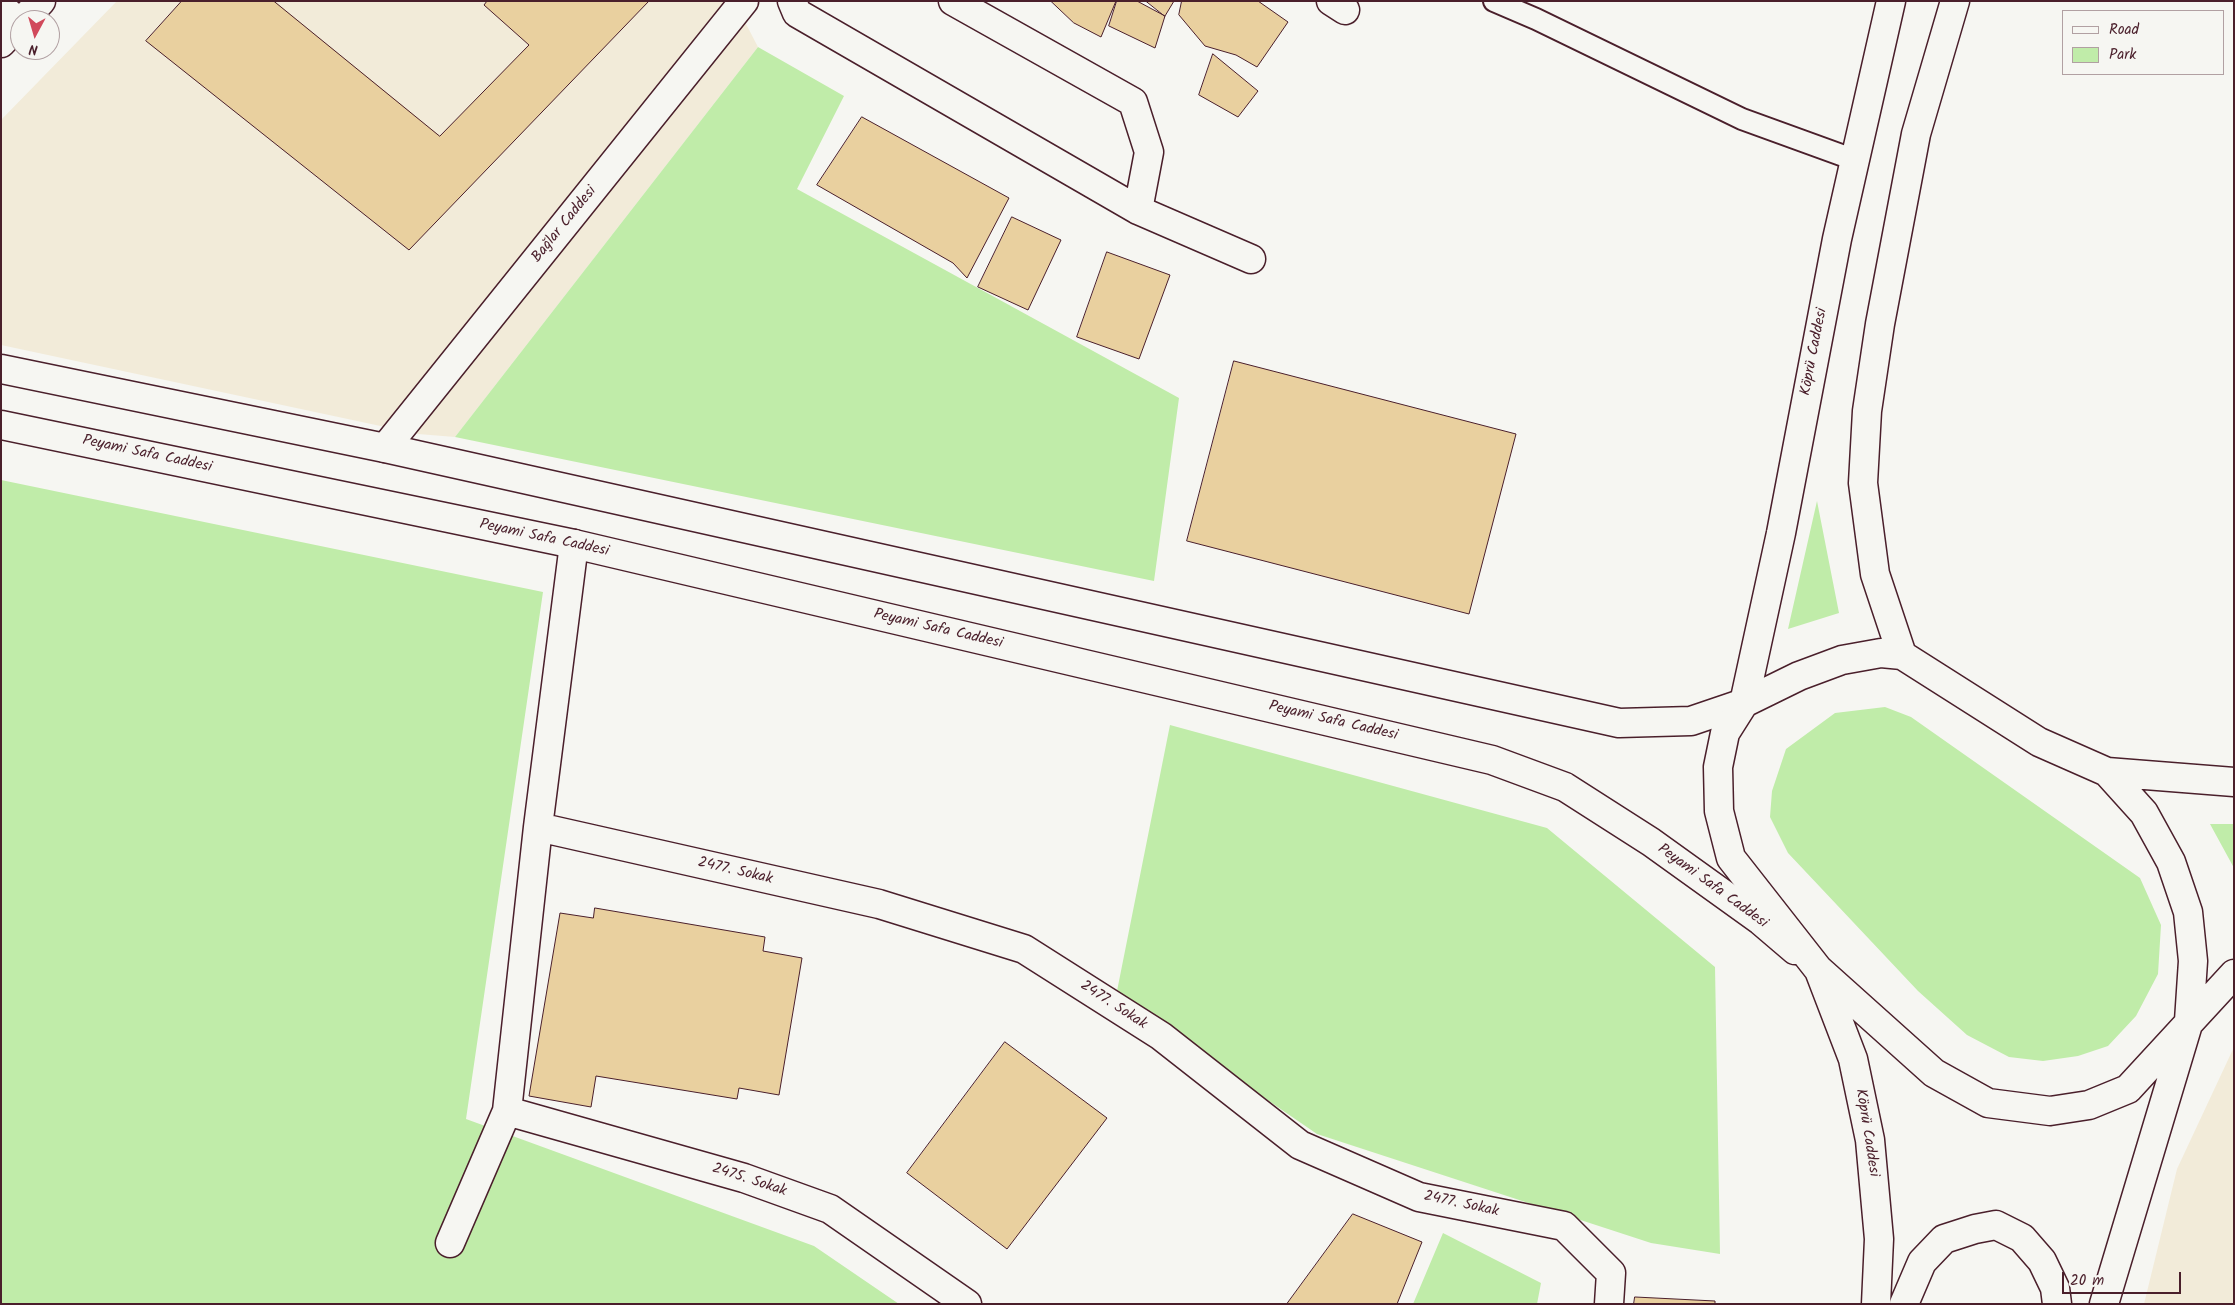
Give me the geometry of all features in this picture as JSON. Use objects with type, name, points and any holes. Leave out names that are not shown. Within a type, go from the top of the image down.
[{"type":"street","name":"Bağlar Caddesi","points":[[385,448],[744,1]]},
{"type":"street","points":[[792,1],[797,13],[1138,210],[1251,259]]},
{"type":"street","points":[[953,1],[1133,102],[1149,152],[1138,210]]},
{"type":"street","name":"Köprü Caddesi","points":[[1744,703],[1781,533],[1837,239],[1891,1]]},
{"type":"street","points":[[1902,655],[1875,574],[1863,483],[1867,411],[1880,324],[1916,134],[1955,1]]},
{"type":"street","points":[[1,43],[10,34]]},
{"type":"street","points":[[1,368],[385,448],[1619,722],[1690,721],[1744,703],[1799,676],[1842,660],[1881,653],[1902,655],[2039,742],[2107,772],[2234,782]]},
{"type":"street","name":"Peyami Safa Caddesi","points":[[1,424],[574,544],[1492,760],[1573,792],[1651,842],[1760,921],[1818,969]]},
{"type":"street","points":[[450,1243],[507,1111],[538,827],[574,544]]},
{"type":"street","points":[[1744,703],[1726,733],[1718,768],[1719,811],[1732,858],[1818,969],[1934,1073],[1988,1103],[2050,1111],[2089,1105],[2128,1090],[2234,974]]},
{"type":"street","points":[[2104,1304],[2189,1022],[2193,961],[2188,912],[2171,862],[2144,813],[2107,772]]},
{"type":"street","name":"2477. Sokak","points":[[538,827],[879,904],[1024,949],[1161,1036],[1300,1144],[1419,1197],[1564,1226],[1611,1273],[1609,1304]]},
{"type":"street","name":"Köprü Caddesi","points":[[1818,969],[1852,1059],[1870,1140],[1879,1239],[1876,1304]]},
{"type":"street","name":"2475. Sokak","points":[[507,1111],[744,1178],[830,1209],[967,1304]]},
{"type":"street","points":[[1904,1304],[1922,1262],[1944,1239],[1975,1229],[1996,1225],[2022,1238],[2042,1261],[2055,1288],[2057,1304]]},
{"type":"lane","points":[[1494,1],[1536,19],[1742,119],[1855,160]]},
{"type":"shaded area","points":[[117,1],[734,1],[758,47],[455,437],[418,434],[1,345],[1,120]]},
{"type":"shaded area","points":[[2234,1047],[2234,1304],[2144,1304],[2177,1169]]},
{"type":"green space","points":[[758,47],[844,96],[797,189],[1179,398],[1154,581],[455,437]]},
{"type":"green space","points":[[1,480],[543,592],[466,1119],[814,1246],[899,1304],[1,1304]]},
{"type":"green space","points":[[1817,501],[1839,613],[1788,629]]},
{"type":"green space","points":[[1885,707],[1911,717],[2140,878],[2161,925],[2158,974],[2136,1016],[2108,1046],[2078,1056],[2043,1061],[2009,1057],[1967,1035],[1918,991],[1788,853],[1770,817],[1772,791],[1786,749],[1835,713]]},
{"type":"green space","points":[[1170,725],[1547,828],[1715,967],[1720,1254],[1651,1243],[1317,1134],[1116,996]]},
{"type":"green space","points":[[2210,824],[2234,824],[2234,868]]},
{"type":"green space","points":[[1443,1233],[1541,1283],[1537,1304],[1413,1304]]},
{"type":"building","points":[[182,1],[649,1],[409,250],[146,41]]},
{"type":"building","points":[[274,1],[487,1],[484,5],[529,45],[440,136]]},
{"type":"building","points":[[1051,1],[1116,1],[1101,37],[1074,23]]},
{"type":"building","points":[[1117,1],[1137,1],[1165,16],[1155,48],[1109,26]]},
{"type":"building","points":[[1146,1],[1174,1],[1165,16]]},
{"type":"building","points":[[1182,1],[1258,1],[1288,22],[1257,67],[1236,55],[1205,46],[1179,15]]},
{"type":"building","points":[[1213,54],[1258,91],[1238,117],[1199,95]]},
{"type":"building","points":[[862,117],[1009,198],[967,278],[953,263],[817,185]]},
{"type":"building","points":[[1012,217],[1061,240],[1028,310],[978,287]]},
{"type":"building","points":[[1107,252],[1170,275],[1139,359],[1077,337]]},
{"type":"building","points":[[1234,361],[1516,434],[1469,614],[1187,541]]},
{"type":"building","points":[[595,908],[765,937],[763,951],[802,958],[779,1095],[739,1088],[737,1099],[596,1076],[591,1107],[529,1096],[560,913],[593,918]]},
{"type":"building","points":[[1005,1042],[1107,1118],[1007,1249],[907,1173]]},
{"type":"building","points":[[1353,1214],[1422,1242],[1397,1304],[1287,1304]]},
{"type":"building","points":[[1635,1297],[1715,1301],[1715,1304],[1634,1304]]}]
